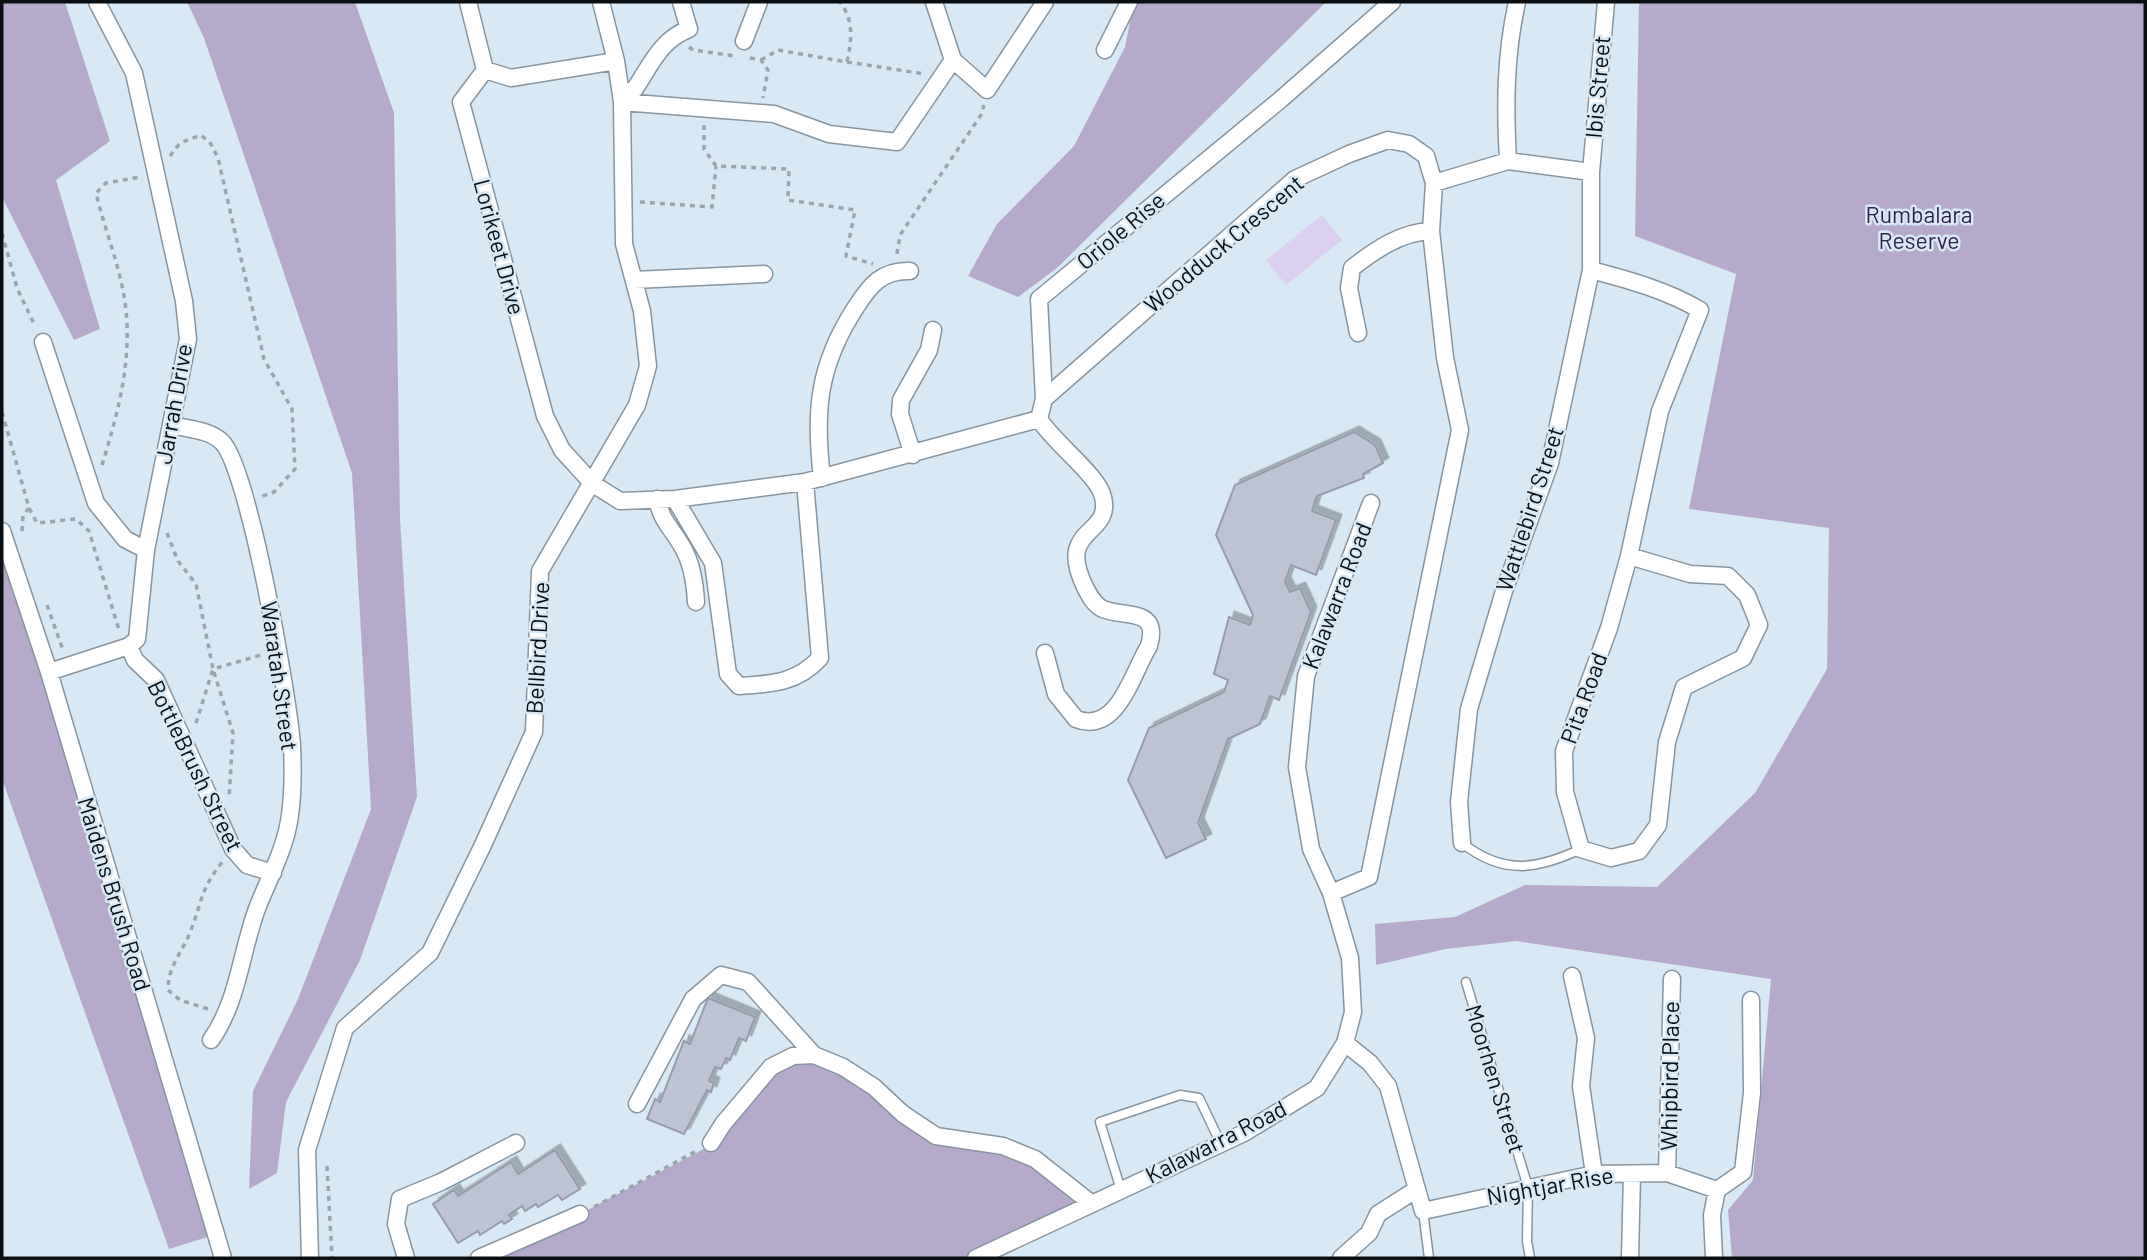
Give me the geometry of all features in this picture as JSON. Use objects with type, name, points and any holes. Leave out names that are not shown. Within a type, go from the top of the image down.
[{"type":"street","name":"Jarrah Drive","points":[[97,2],[134,73],[184,301],[188,339],[146,550],[137,639],[129,646]]},
{"type":"street","points":[[468,2],[485,70],[511,78],[616,61]]},
{"type":"street","name":"Bellbird Drive","points":[[310,1258],[307,1150],[345,1028],[430,953],[488,834],[534,732],[540,572],[637,405],[648,366],[642,311],[624,244],[622,98],[601,2]]},
{"type":"street","points":[[622,98],[634,90],[656,53],[673,35],[689,29],[681,2]]},
{"type":"street","points":[[744,41],[759,2]]},
{"type":"street","points":[[934,2],[953,60],[987,90],[1045,2]]},
{"type":"street","points":[[1105,51],[1129,2]]},
{"type":"street","name":"Oriole Rise","points":[[1044,399],[1039,299],[1280,100],[1392,2]]},
{"type":"street","points":[[1508,161],[1505,110],[1507,48],[1517,2]]},
{"type":"street","name":"Ibis Street","points":[[1591,172],[1606,2]]},
{"type":"street","points":[[622,98],[774,114],[829,134],[897,142],[953,60]]},
{"type":"street","name":"Lorikeet Drive","points":[[485,70],[461,102],[512,299],[545,416],[562,450],[593,484]]},
{"type":"street","name":"Woodduck Crescent","points":[[1044,399],[1295,179],[1388,140],[1409,144],[1426,156],[1434,183],[1432,231],[1445,358],[1460,430],[1369,877],[1331,893]]},
{"type":"street","points":[[1434,183],[1508,161],[1591,172]]},
{"type":"street","name":"Wattlebird Street","points":[[1462,843],[1459,802],[1469,709],[1504,591],[1550,463],[1591,270],[1591,172]]},
{"type":"street","points":[[1358,332],[1349,288],[1352,268],[1377,248],[1399,239],[1432,231]]},
{"type":"street","name":"Pita Road","points":[[1581,849],[1565,792],[1564,751],[1609,628],[1629,556],[1660,411],[1700,310],[1679,297],[1591,270]]},
{"type":"street","points":[[822,478],[817,433],[819,397],[833,344],[870,286],[902,271]]},
{"type":"street","points":[[634,280],[764,274]]},
{"type":"street","points":[[913,455],[900,414],[901,400],[929,350],[933,330]]},
{"type":"street","points":[[43,342],[96,503],[125,540],[146,550]]},
{"type":"street","points":[[1044,399],[1039,419],[1052,438],[1097,484],[1103,496],[1101,518],[1078,546],[1075,565],[1091,598],[1112,612],[1127,611],[1141,617],[1151,635],[1149,646],[1114,711],[1096,722],[1076,719],[1060,701],[1045,653]]},
{"type":"street","points":[[593,484],[620,501],[675,499],[805,482],[1039,419]]},
{"type":"street","name":"Waratah Street","points":[[172,425],[210,434],[223,443],[245,503],[268,595],[292,746],[290,815],[258,908],[226,1018],[211,1040]]},
{"type":"street","points":[[675,499],[713,563],[728,674],[739,686],[792,681],[820,658],[805,482]]},
{"type":"street","points":[[657,499],[661,518],[683,547],[695,580],[696,602]]},
{"type":"street","name":"Kalawarra Road","points":[[976,1258],[1221,1144],[1317,1088],[1345,1043],[1353,1012],[1350,958],[1331,893],[1311,849],[1297,767],[1306,676],[1371,503]]},
{"type":"street","name":"Maidens Brush Road","points":[[2,531],[48,672],[223,1258]]},
{"type":"street","points":[[1581,849],[1611,858],[1639,851],[1658,825],[1667,742],[1684,687],[1743,658],[1759,625],[1747,595],[1728,576],[1690,574],[1629,556]]},
{"type":"street","points":[[48,672],[129,646]]},
{"type":"street","name":"BottleBrush Street","points":[[129,646],[135,660],[161,689],[233,849],[247,865],[272,873]]},
{"type":"street","points":[[637,1104],[693,999],[721,975],[748,982],[814,1055]]},
{"type":"street","points":[[1572,976],[1586,1038],[1581,1086],[1594,1174]]},
{"type":"street","name":"Whipbird Place","points":[[1667,1173],[1672,979]]},
{"type":"street","points":[[1714,1258],[1712,1215],[1717,1190],[1743,1172],[1752,1093],[1751,1000]]},
{"type":"street","points":[[1345,1043],[1370,1063],[1388,1086],[1423,1211]]},
{"type":"street","points":[[711,1143],[723,1124],[771,1067],[793,1056],[814,1055],[844,1067],[874,1087],[903,1114],[936,1136],[1003,1146],[1035,1159],[1092,1204]]},
{"type":"street","points":[[406,1258],[396,1224],[400,1199],[441,1182],[516,1143]]},
{"type":"street","name":"Nightjar Rise","points":[[1423,1211],[1594,1174],[1667,1173],[1717,1190]]},
{"type":"street","points":[[1630,1258],[1632,1174]]},
{"type":"street","points":[[1341,1258],[1369,1233],[1378,1214],[1417,1189]]},
{"type":"street","points":[[479,1258],[580,1214]]},
{"type":"lane","points":[[1462,843],[1483,860],[1515,865],[1547,864],[1581,849]]},
{"type":"lane","name":"Moorhen Street","points":[[1466,982],[1528,1187],[1527,1241],[1530,1258]]},
{"type":"lane","points":[[1121,1190],[1100,1122],[1180,1094],[1199,1098],[1221,1144]]},
{"type":"lane","points":[[1423,1211],[1429,1258]]},
{"type":"path","points":[[840,2],[849,15],[852,37],[847,62]]},
{"type":"path","points":[[673,35],[694,50],[761,60],[778,50],[941,77]]},
{"type":"path","points":[[761,60],[768,70],[761,113]]},
{"type":"path","points":[[716,166],[789,169],[788,200],[855,210],[846,256],[902,271],[900,235],[981,114],[987,90]]},
{"type":"path","points":[[624,201],[712,206],[716,166],[704,149],[705,108]]},
{"type":"path","points":[[100,472],[114,428],[127,362],[128,330],[124,295],[96,193],[106,183],[156,174],[180,143],[201,135],[211,144],[218,158],[264,359],[292,409],[295,469],[274,492],[245,503]]},
{"type":"path","points":[[2,233],[17,288],[43,342]]},
{"type":"path","points":[[2,412],[29,508],[37,523],[76,519],[89,531],[113,605],[116,627],[129,646]]},
{"type":"path","points":[[22,532],[23,516],[29,508]]},
{"type":"path","points":[[165,525],[178,561],[196,584],[214,669],[277,650]]},
{"type":"path","points":[[43,593],[68,665]]},
{"type":"path","points":[[580,1214],[711,1143]]},
{"type":"path","points":[[327,1165],[332,1258]]},
{"type":"shaded area","points":[[1322,215],[1342,240],[1286,285],[1266,260]]},
{"type":"green space","points":[[2,2],[65,2],[110,141],[56,180],[100,329],[74,340],[2,197]]},
{"type":"green space","points":[[187,2],[355,2],[394,113],[400,519],[417,797],[360,960],[286,1102],[277,1173],[249,1189],[253,1091],[298,999],[371,809],[352,473],[204,38]]},
{"type":"green space","points":[[1134,2],[1326,2],[1057,268],[1018,297],[968,276],[997,224],[1074,146],[1125,47]]},
{"type":"green space","name":"Rumbalara Reserve","points":[[1639,2],[2145,2],[2145,1258],[1732,1258],[1728,1210],[1753,1180],[1771,979],[1516,941],[1446,949],[1376,965],[1375,924],[1455,917],[1525,885],[1657,887],[1755,793],[1827,669],[1829,528],[1689,509],[1736,274],[1635,236]]},
{"type":"green space","points":[[2,518],[214,1235],[169,1249],[2,779]]},
{"type":"green space","points":[[814,1055],[936,1136],[1003,1146],[1092,1204],[976,1258],[479,1258],[580,1214],[717,1142],[771,1067]]},
{"type":"building","points":[[1354,432],[1375,445],[1383,463],[1363,474],[1364,478],[1317,496],[1312,511],[1336,520],[1316,575],[1291,565],[1285,582],[1290,592],[1300,588],[1311,612],[1279,700],[1270,696],[1260,724],[1228,739],[1198,823],[1206,839],[1166,858],[1128,780],[1149,728],[1224,692],[1228,680],[1214,674],[1229,617],[1250,625],[1253,615],[1216,535],[1235,485]]},
{"type":"building","points":[[708,998],[755,1017],[746,1041],[739,1038],[730,1060],[726,1058],[721,1069],[715,1067],[709,1081],[714,1083],[711,1092],[707,1090],[684,1134],[647,1119],[655,1099],[660,1102],[684,1041],[690,1044]]},
{"type":"building","points":[[555,1150],[580,1189],[562,1200],[558,1195],[525,1211],[522,1206],[509,1215],[512,1219],[504,1224],[502,1221],[480,1235],[478,1231],[458,1243],[433,1204],[454,1190],[458,1196],[511,1162],[518,1174]]}]
